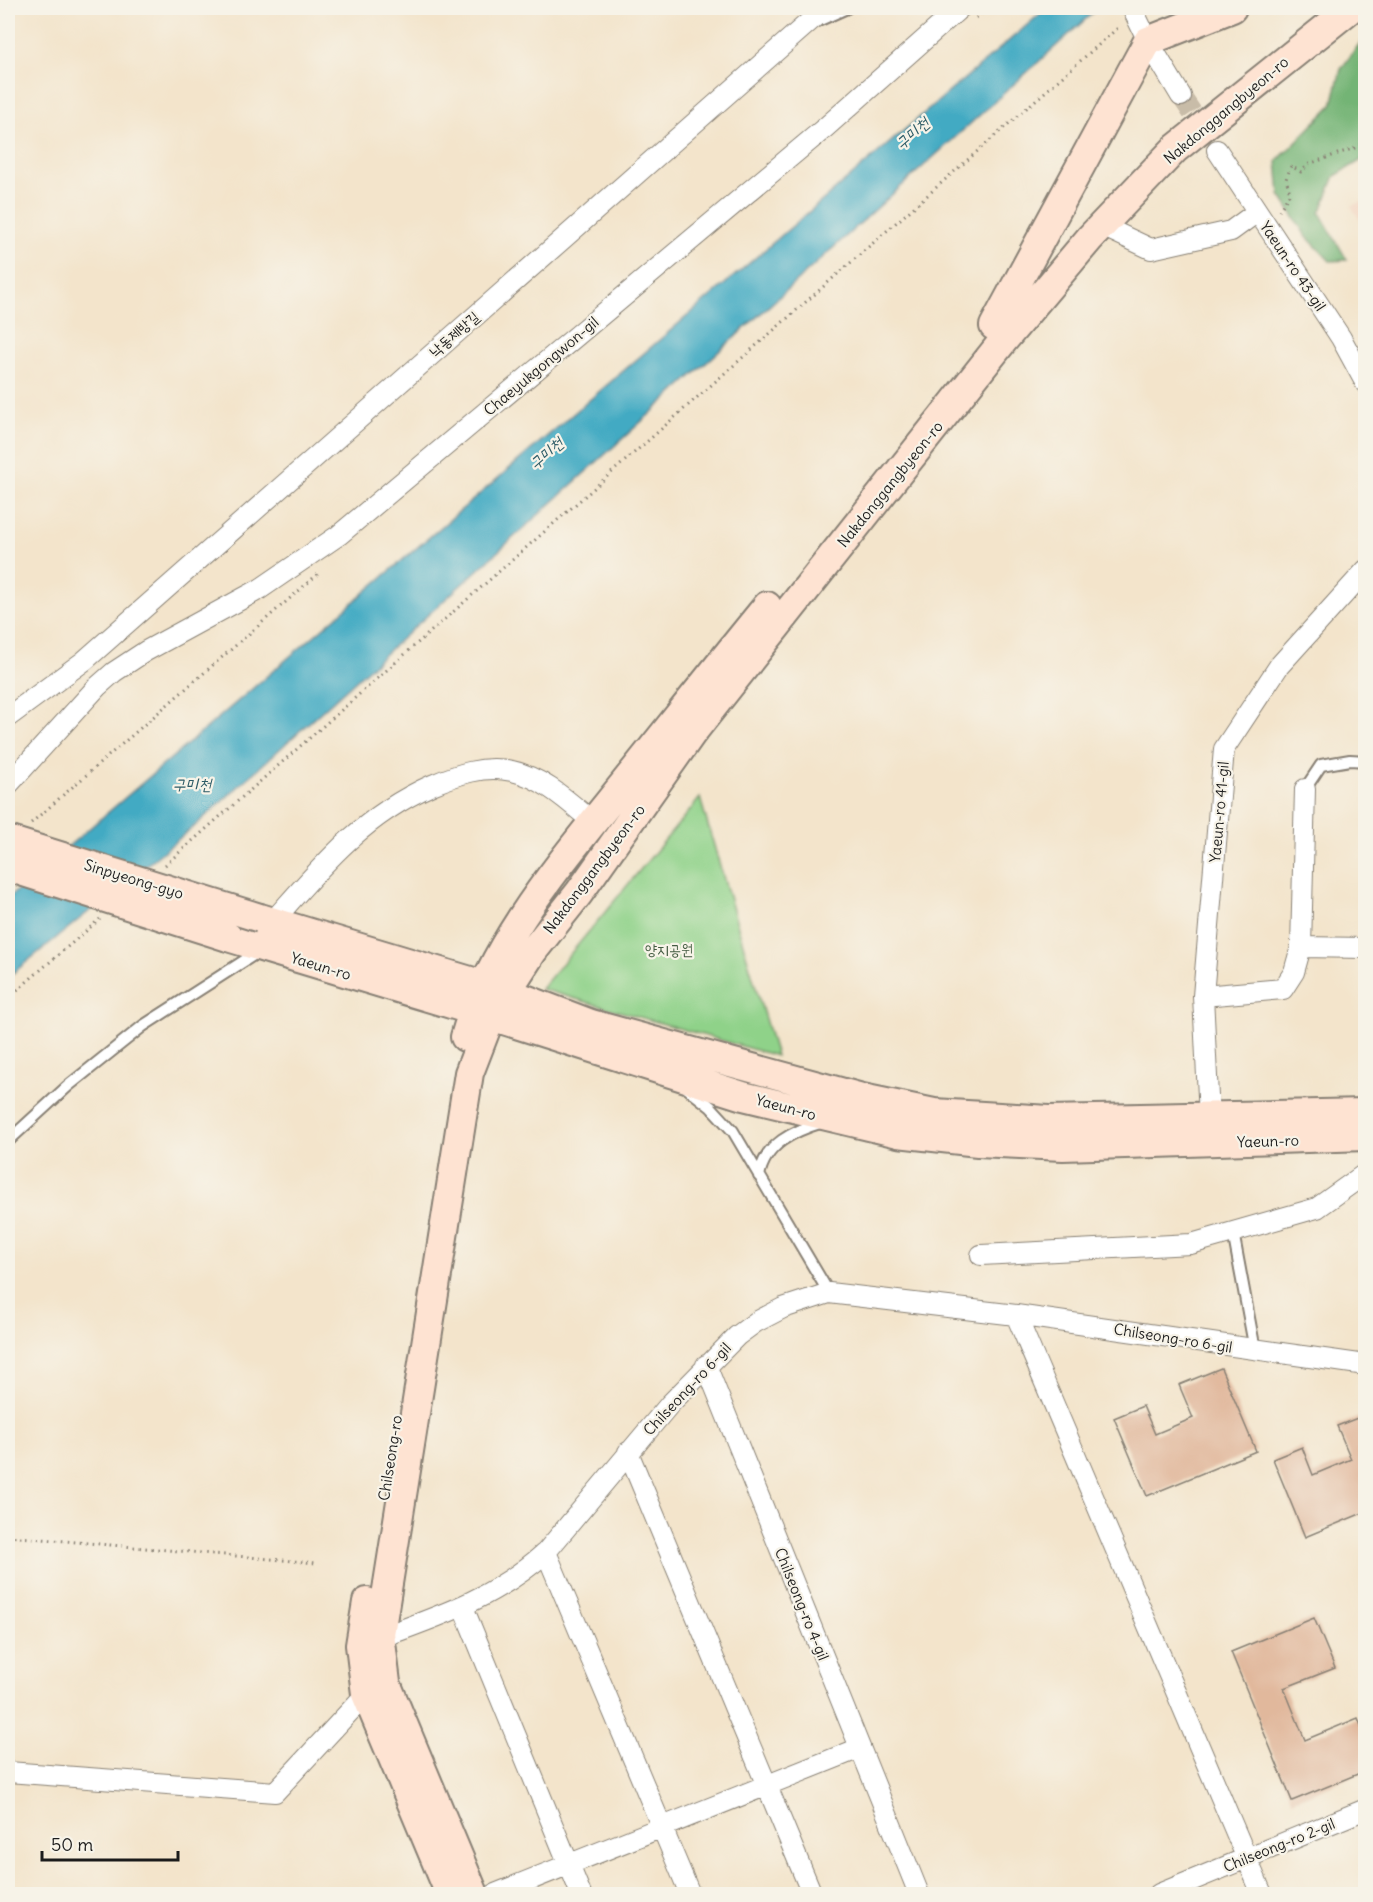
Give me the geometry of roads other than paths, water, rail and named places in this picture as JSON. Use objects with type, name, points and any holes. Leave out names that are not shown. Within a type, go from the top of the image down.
[{"type":"main road","points":[[994,326],[1148,41],[1232,8]]},
{"type":"main road","name":"Nakdonggangbyeon-ro","points":[[482,1013],[517,924],[593,822],[1062,242],[1124,176],[1215,92],[1324,8]]},
{"type":"main road","name":"Nakdonggangbyeon-ro","points":[[482,1013],[507,992],[533,951],[579,893],[699,724],[1003,341],[1102,226],[1175,149],[1350,8]]},
{"type":"main road","name":"Sinpyeong-gyo","points":[[16,834],[267,919]]},
{"type":"main road","name":"Sinpyeong-gyo","points":[[8,867],[228,937]]},
{"type":"main road","name":"Yaeun-ro","points":[[267,919],[507,992],[591,1024],[862,1098],[934,1113],[1049,1120],[1365,1113]]},
{"type":"main road","name":"Yaeun-ro","points":[[228,937],[482,1013],[672,1075],[831,1119],[898,1132],[978,1142],[1063,1146],[1365,1137]]},
{"type":"main road","name":"Chilseong-ro","points":[[450,1894],[376,1689],[371,1641],[449,1084],[482,1013]]},
{"type":"main road","name":"Chilseong-ro","points":[[376,1689],[474,1894]]},
{"type":"street","points":[[804,27],[814,8]]},
{"type":"street","name":"낙동제방길","points":[[8,717],[84,661],[825,8]]},
{"type":"street","name":"Chaeyukgongwon-gil","points":[[8,785],[96,687],[146,651],[260,589],[339,536],[826,127],[960,8]]},
{"type":"street","points":[[1131,14],[1181,96]]},
{"type":"street","name":"Yaeun-ro 43-gil","points":[[1217,150],[1341,338],[1365,384]]},
{"type":"street","points":[[1102,226],[1151,249],[1231,231],[1261,218]]},
{"type":"street","name":"Yaeun-ro 41-gil","points":[[1209,1117],[1203,996],[1224,749],[1279,666],[1365,570]]},
{"type":"street","points":[[84,661],[96,687]]},
{"type":"street","points":[[267,919],[334,852],[367,823],[388,807],[454,775],[479,770],[499,770],[522,775],[555,791],[593,822]]},
{"type":"street","points":[[1203,996],[1283,989],[1294,972],[1301,947],[1305,789]]},
{"type":"street","points":[[1301,947],[1365,948]]},
{"type":"street","points":[[981,1255],[1191,1244],[1317,1208],[1365,1173]]},
{"type":"street","name":"Chilseong-ro 6-gil","points":[[371,1641],[463,1607],[506,1584],[546,1552],[628,1452],[706,1365],[756,1322],[783,1308],[829,1293],[1016,1315],[1365,1365]]},
{"type":"street","points":[[1016,1315],[1262,1894]]},
{"type":"street","name":"Chilseong-ro 4-gil","points":[[706,1365],[860,1748]]},
{"type":"street","points":[[628,1452],[812,1894]]},
{"type":"street","points":[[546,1552],[690,1894]]},
{"type":"street","points":[[463,1607],[581,1894]]},
{"type":"street","points":[[8,1772],[275,1792],[376,1689]]},
{"type":"street","points":[[495,1894],[860,1748],[918,1894]]},
{"type":"street","name":"Chilseong-ro 2-gil","points":[[1159,1894],[1365,1809]]},
{"type":"lane","points":[[804,27],[847,8]]},
{"type":"lane","points":[[1305,789],[1321,765],[1350,760],[1365,761]]},
{"type":"lane","points":[[8,1141],[68,1086],[143,1026],[264,948]]},
{"type":"lane","points":[[672,1075],[711,1107],[733,1131],[829,1293]]},
{"type":"lane","points":[[759,1176],[762,1163],[772,1148],[790,1134],[831,1119]]},
{"type":"lane","name":"Chilseong-ro 6-gil","points":[[1233,1232],[1255,1350]]},
{"type":"water","name":"구미천","points":[[1047,8],[1098,8],[196,825],[8,977],[8,898]]},
{"type":"tunnel","points":[[1181,96],[1217,150]]},
{"type":"park label","name":"양지공원","points":[[669,949]]}]
